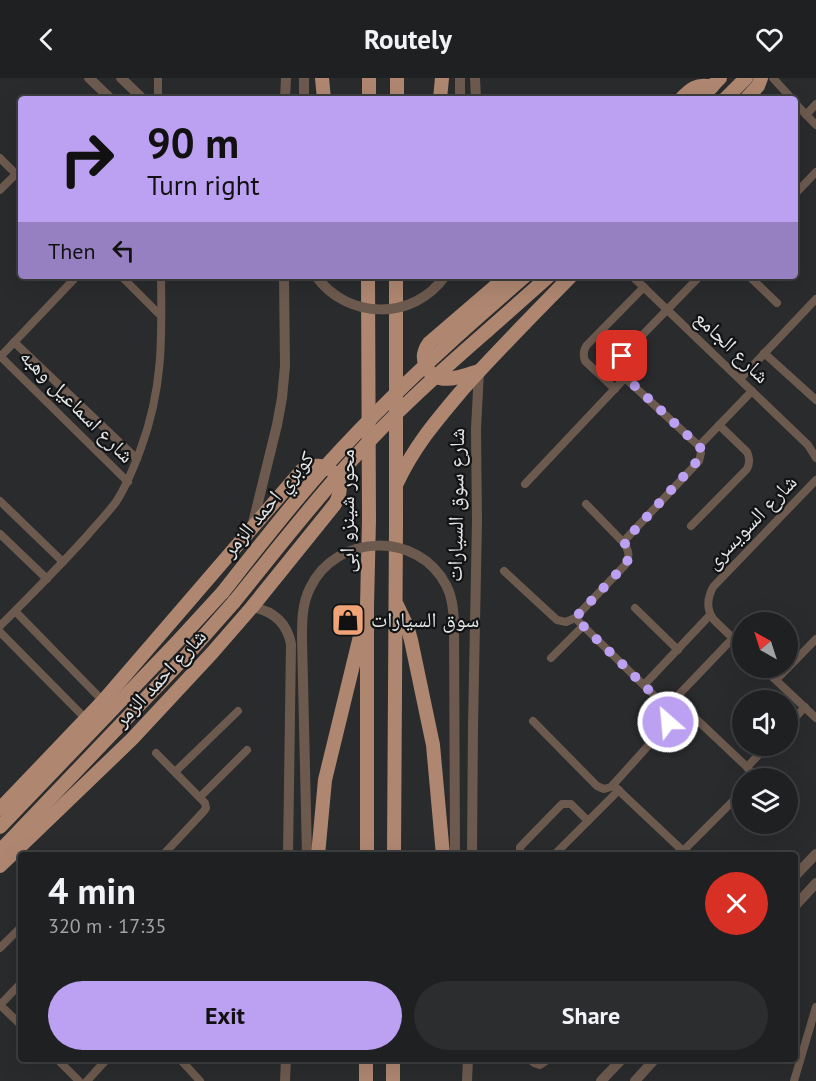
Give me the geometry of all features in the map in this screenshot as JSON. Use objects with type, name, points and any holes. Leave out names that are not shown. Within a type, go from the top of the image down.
[{"type":"main road","points":[[322,78],[324,96]]},
{"type":"main road","points":[[369,78],[369,96]]},
{"type":"main road","points":[[396,96],[397,78]]},
{"type":"main road","points":[[440,96],[442,78]]},
{"type":"main road","points":[[728,96],[746,78]]},
{"type":"main road","points":[[749,96],[758,86],[761,78]]},
{"type":"main road","points":[[684,96],[696,86],[716,81]]},
{"type":"main road","points":[[703,96],[716,81]]},
{"type":"main road","name":"محور شينزو ابى","points":[[367,279],[369,520],[367,852]]},
{"type":"main road","points":[[394,852],[396,279]]},
{"type":"main road","points":[[479,371],[447,379],[437,378],[426,367],[424,352],[429,343],[504,279]]},
{"type":"main road","name":"كوبري احمد الزمر","points":[[0,827],[223,592],[289,508],[360,429],[398,391],[522,279]]},
{"type":"main road","name":"كوبري احمد الزمر","points":[[0,851],[189,654],[353,459],[418,393],[546,279]]},
{"type":"main road","points":[[396,484],[424,435],[479,371],[568,279]]},
{"type":"main road","name":"شارع احمد الزمر","points":[[0,809],[103,701],[297,475],[314,465],[328,468],[338,478],[340,484],[335,504],[252,607],[132,739],[0,866]]},
{"type":"main road","points":[[395,601],[411,640],[433,745],[442,852]]},
{"type":"main road","points":[[318,852],[325,780],[367,606]]},
{"type":"main road","points":[[366,1062],[366,1081]]},
{"type":"main road","points":[[393,1062],[393,1081]]},
{"type":"street","points":[[89,78],[108,96]]},
{"type":"street","points":[[121,78],[140,96]]},
{"type":"street","points":[[158,78],[158,96]]},
{"type":"street","points":[[285,96],[286,78]]},
{"type":"street","points":[[304,78],[304,96]]},
{"type":"street","points":[[460,78],[460,96]]},
{"type":"street","points":[[475,78],[476,96]]},
{"type":"street","points":[[773,78],[789,96]]},
{"type":"street","points":[[806,115],[816,104]]},
{"type":"street","points":[[798,106],[816,125]]},
{"type":"street","points":[[0,158],[18,176],[0,190]]},
{"type":"street","points":[[798,191],[816,171]]},
{"type":"street","points":[[0,356],[74,279]]},
{"type":"street","points":[[124,279],[161,316]]},
{"type":"street","points":[[0,626],[47,579],[115,504],[128,482],[148,428],[155,401],[161,356],[160,279]]},
{"type":"street","points":[[252,528],[282,398],[285,366],[284,279]]},
{"type":"street","points":[[318,279],[326,288],[343,300],[363,308],[385,310],[417,302],[442,279]]},
{"type":"street","name":"شارع الجامع","points":[[635,279],[812,446],[816,458]]},
{"type":"street","points":[[624,542],[699,461],[701,453],[699,446],[625,378],[620,365],[622,356],[697,279]]},
{"type":"street","points":[[752,279],[777,303]]},
{"type":"street","points":[[615,388],[585,361],[584,350],[644,287]]},
{"type":"street","points":[[740,379],[816,299]]},
{"type":"street","name":"شارع اسماعيل وهبه","points":[[14,342],[137,459]]},
{"type":"street","points":[[764,353],[816,400]]},
{"type":"street","name":"شارع اسماعيل وهبه","points":[[0,356],[128,482]]},
{"type":"street","name":"شارع سوق السيارات","points":[[472,852],[477,521],[476,429],[479,371]]},
{"type":"street","points":[[525,484],[625,378]]},
{"type":"street","points":[[699,446],[752,391]]},
{"type":"street","points":[[691,526],[749,465],[747,452],[719,425]]},
{"type":"street","name":"شارع السويسرى","points":[[710,615],[708,601],[713,587],[816,480]]},
{"type":"street","points":[[0,501],[63,562]]},
{"type":"street","points":[[504,571],[557,620],[566,622],[575,618],[626,564],[629,553],[624,542],[586,504]]},
{"type":"street","points":[[0,534],[47,579]]},
{"type":"street","points":[[307,852],[302,638],[305,599],[318,575],[338,556],[364,546],[377,545],[405,549],[417,555],[438,573],[451,597],[454,621],[455,852]]},
{"type":"street","points":[[252,607],[266,610],[278,618],[287,630],[291,644],[288,852]]},
{"type":"street","points":[[635,608],[678,650]]},
{"type":"street","points":[[15,611],[103,701]]},
{"type":"street","points":[[644,685],[710,615],[732,637]]},
{"type":"street","points":[[575,618],[644,685],[668,712],[688,712],[747,767],[757,756]]},
{"type":"street","points":[[551,658],[583,626]]},
{"type":"street","points":[[0,632],[86,719]]},
{"type":"street","points":[[816,639],[776,680],[816,718]]},
{"type":"street","points":[[557,852],[588,821],[666,726],[668,712],[732,641]]},
{"type":"street","points":[[798,714],[805,707]]},
{"type":"street","points":[[175,772],[238,711]]},
{"type":"street","points":[[533,721],[600,788],[616,787]]},
{"type":"street","points":[[200,797],[247,750]]},
{"type":"street","points":[[156,753],[206,804],[205,810],[166,852]]},
{"type":"street","points":[[616,787],[683,852]]},
{"type":"street","points":[[521,852],[520,847],[564,803],[571,804],[588,821]]},
{"type":"street","points":[[685,852],[732,803]]},
{"type":"street","points":[[798,873],[816,854]]},
{"type":"street","points":[[798,903],[816,883]]},
{"type":"street","points":[[0,948],[18,930]]},
{"type":"street","points":[[18,986],[0,1005],[18,1022]]},
{"type":"street","points":[[794,1081],[816,1007]]},
{"type":"street","points":[[60,1062],[80,1081]]},
{"type":"street","points":[[87,1081],[104,1062]]},
{"type":"street","points":[[183,1062],[200,1081]]},
{"type":"street","points":[[285,1081],[286,1062]]},
{"type":"street","points":[[467,1081],[468,1062]]},
{"type":"street","points":[[601,1081],[618,1062]]},
{"type":"street","points":[[634,1081],[652,1062]]},
{"type":"place","name":"سوق السيارات","points":[[348,620]]},
{"type":"route","points":[[622,356],[620,370],[625,378],[699,446],[701,457],[624,542],[629,553],[626,564],[575,618],[663,704],[668,712],[668,722]]}]
